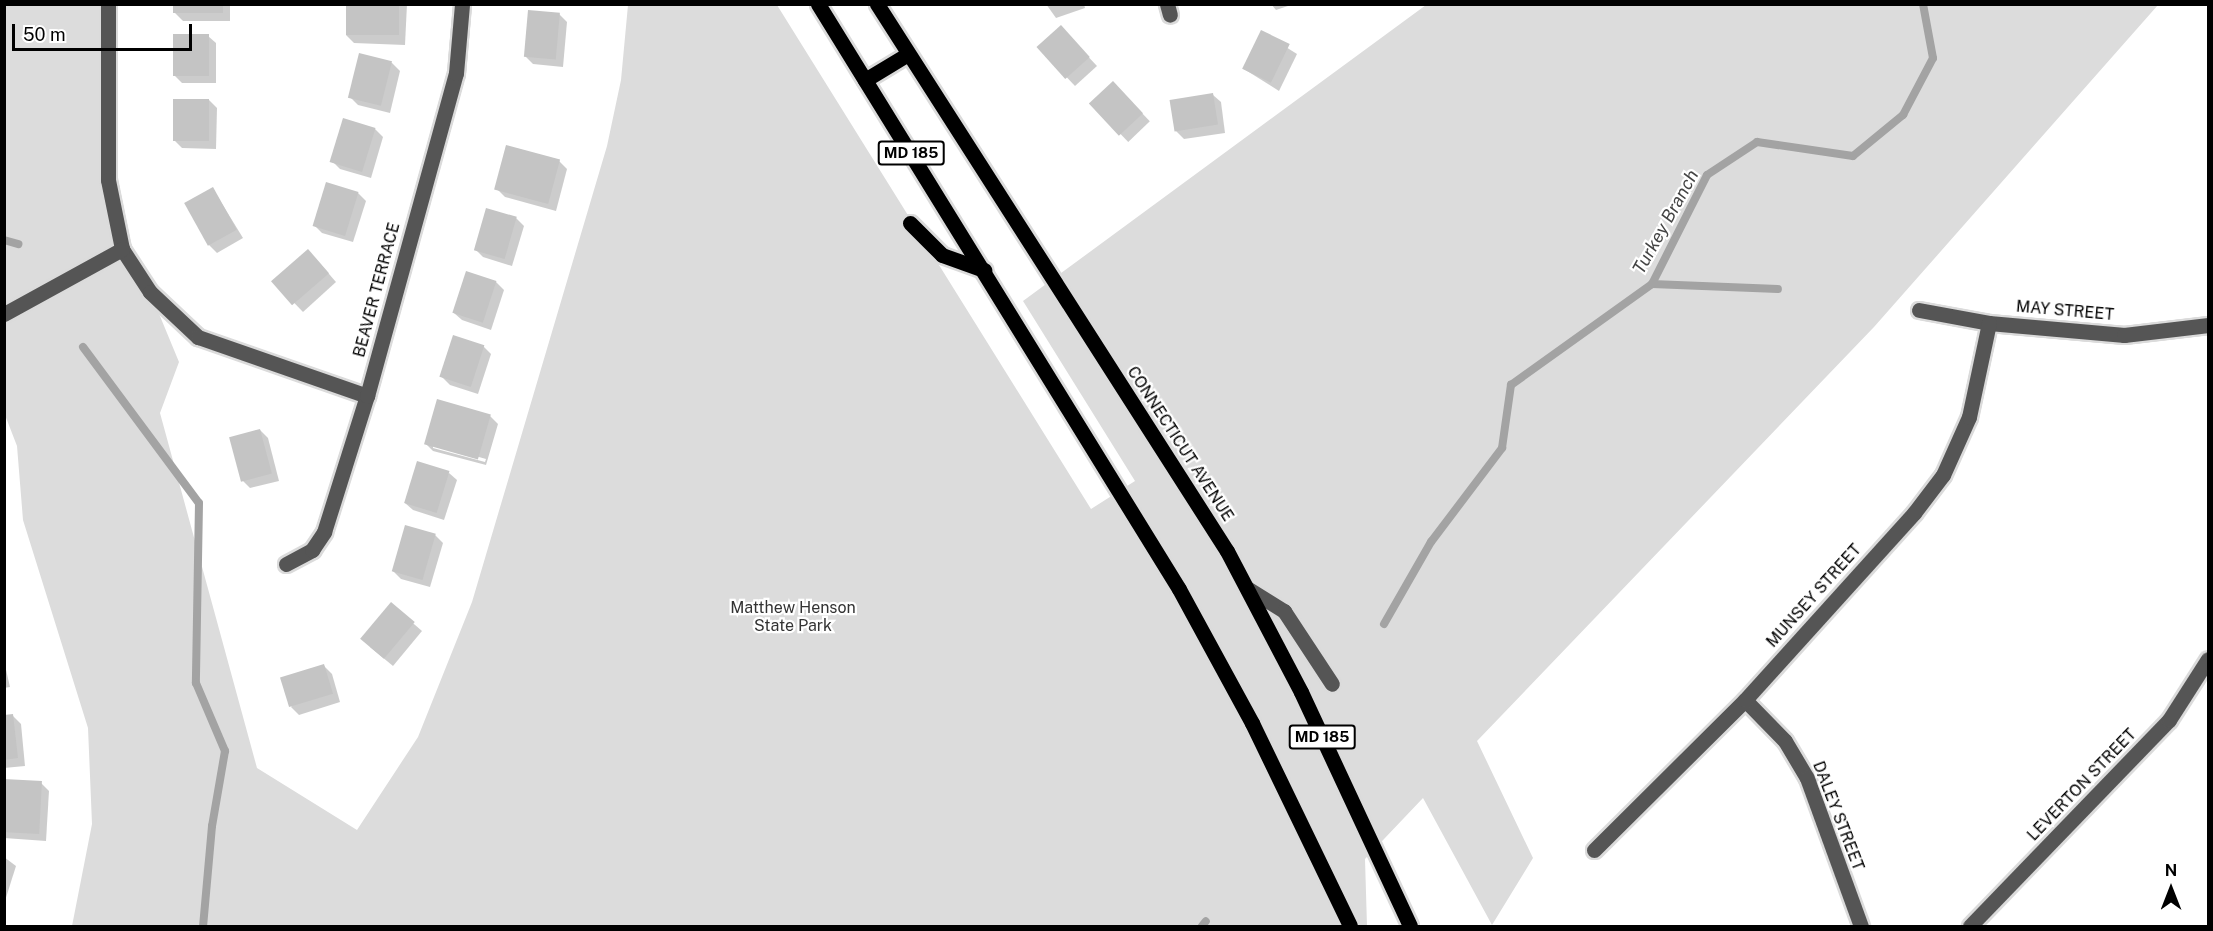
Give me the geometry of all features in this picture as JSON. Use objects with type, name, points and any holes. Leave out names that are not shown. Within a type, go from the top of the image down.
[{"type":"main road","name":"MD 185","points":[[818,4],[1179,589],[1252,723],[1350,927]]},
{"type":"main road","name":"CONNECTICUT AVENUE","points":[[877,4],[1227,551],[1301,692],[1410,927]]},
{"type":"main road","points":[[865,80],[908,54]]},
{"type":"main road","points":[[910,223],[942,255],[984,270]]},
{"type":"street","points":[[108,4],[108,180],[122,249],[150,292],[198,337],[367,396]]},
{"type":"street","name":"BEAVER TERRACE","points":[[286,564],[312,550],[324,532],[367,396],[456,73],[462,4]]},
{"type":"street","points":[[4,314],[122,249]]},
{"type":"street","name":"MAY STREET","points":[[1919,310],[1989,323],[2124,335],[2208,325]]},
{"type":"street","name":"MUNSEY STREET","points":[[1594,850],[1745,700],[1914,513],[1942,475],[1969,417],[1989,323]]},
{"type":"street","points":[[1246,588],[1284,611],[1332,684]]},
{"type":"street","name":"LEVERTON STREET","points":[[1970,927],[2169,720],[2208,659]]},
{"type":"street","name":"DALEY STREET","points":[[1745,700],[1785,741],[1807,778],[1861,927]]},
{"type":"green space","name":"Matthew Henson State Park","points":[[4,5],[108,5],[108,180],[122,249],[150,292],[179,362],[160,413],[257,768],[357,830],[418,737],[472,602],[607,146],[621,80],[628,5],[777,5],[1091,509],[1135,481],[1023,301],[1426,5],[2158,5],[1874,327],[1477,741],[1533,858],[1492,925],[1423,798],[1365,859],[1367,926],[72,926],[92,824],[88,728],[23,520],[17,446],[5,415]]},
{"type":"building","points":[[173,4],[223,4],[223,13],[173,13]]},
{"type":"building","points":[[346,4],[399,4],[399,35],[346,35]]},
{"type":"building","points":[[528,10],[560,13],[556,60],[524,57]]},
{"type":"building","points":[[1061,25],[1090,57],[1065,79],[1036,47]]},
{"type":"building","points":[[1261,30],[1290,44],[1271,83],[1242,69]]},
{"type":"building","points":[[173,34],[209,34],[209,76],[173,76]]},
{"type":"building","points":[[359,53],[392,61],[381,106],[348,98]]},
{"type":"building","points":[[1113,81],[1143,113],[1119,136],[1089,104]]},
{"type":"building","points":[[1213,93],[1218,125],[1175,131],[1170,100]]},
{"type":"building","points":[[173,99],[209,99],[209,141],[173,141]]},
{"type":"building","points":[[343,118],[376,128],[362,172],[330,162]]},
{"type":"building","points":[[506,145],[560,159],[548,204],[494,189]]},
{"type":"building","points":[[326,182],[359,192],[345,236],[313,226]]},
{"type":"building","points":[[213,187],[237,230],[208,246],[184,203]]},
{"type":"building","points":[[486,208],[517,217],[505,259],[474,250]]},
{"type":"building","points":[[308,249],[329,273],[292,305],[271,281]]},
{"type":"building","points":[[466,271],[496,281],[483,323],[452,313]]},
{"type":"building","points":[[453,335],[484,345],[471,387],[439,377]]},
{"type":"building","points":[[437,399],[491,414],[478,460],[424,444]]},
{"type":"building","points":[[260,429],[272,473],[241,482],[229,437]]},
{"type":"building","points":[[417,461],[450,471],[437,513],[404,503]]},
{"type":"building","points":[[405,525],[436,534],[423,580],[392,571]]},
{"type":"building","points":[[391,602],[415,622],[384,659],[360,639]]},
{"type":"building","points":[[324,664],[333,694],[289,707],[280,677]]},
{"type":"building","points":[[13,714],[18,758],[4,760],[4,715]]},
{"type":"building","points":[[4,779],[42,781],[39,834],[4,832]]},
{"type":"waterway","name":"Turkey Branch","points":[[1384,624],[1431,542],[1502,448],[1511,385],[1652,284],[1707,175],[1757,142],[1853,156],[1903,115],[1933,58],[1923,4]]},
{"type":"waterway","points":[[4,240],[18,244]]},
{"type":"waterway","points":[[1652,284],[1778,289]]},
{"type":"waterway","points":[[83,347],[199,503],[196,683],[225,751],[212,826],[203,926]]},
{"type":"waterway","name":"Turkey Branch","points":[[1202,926],[1206,921]]}]
